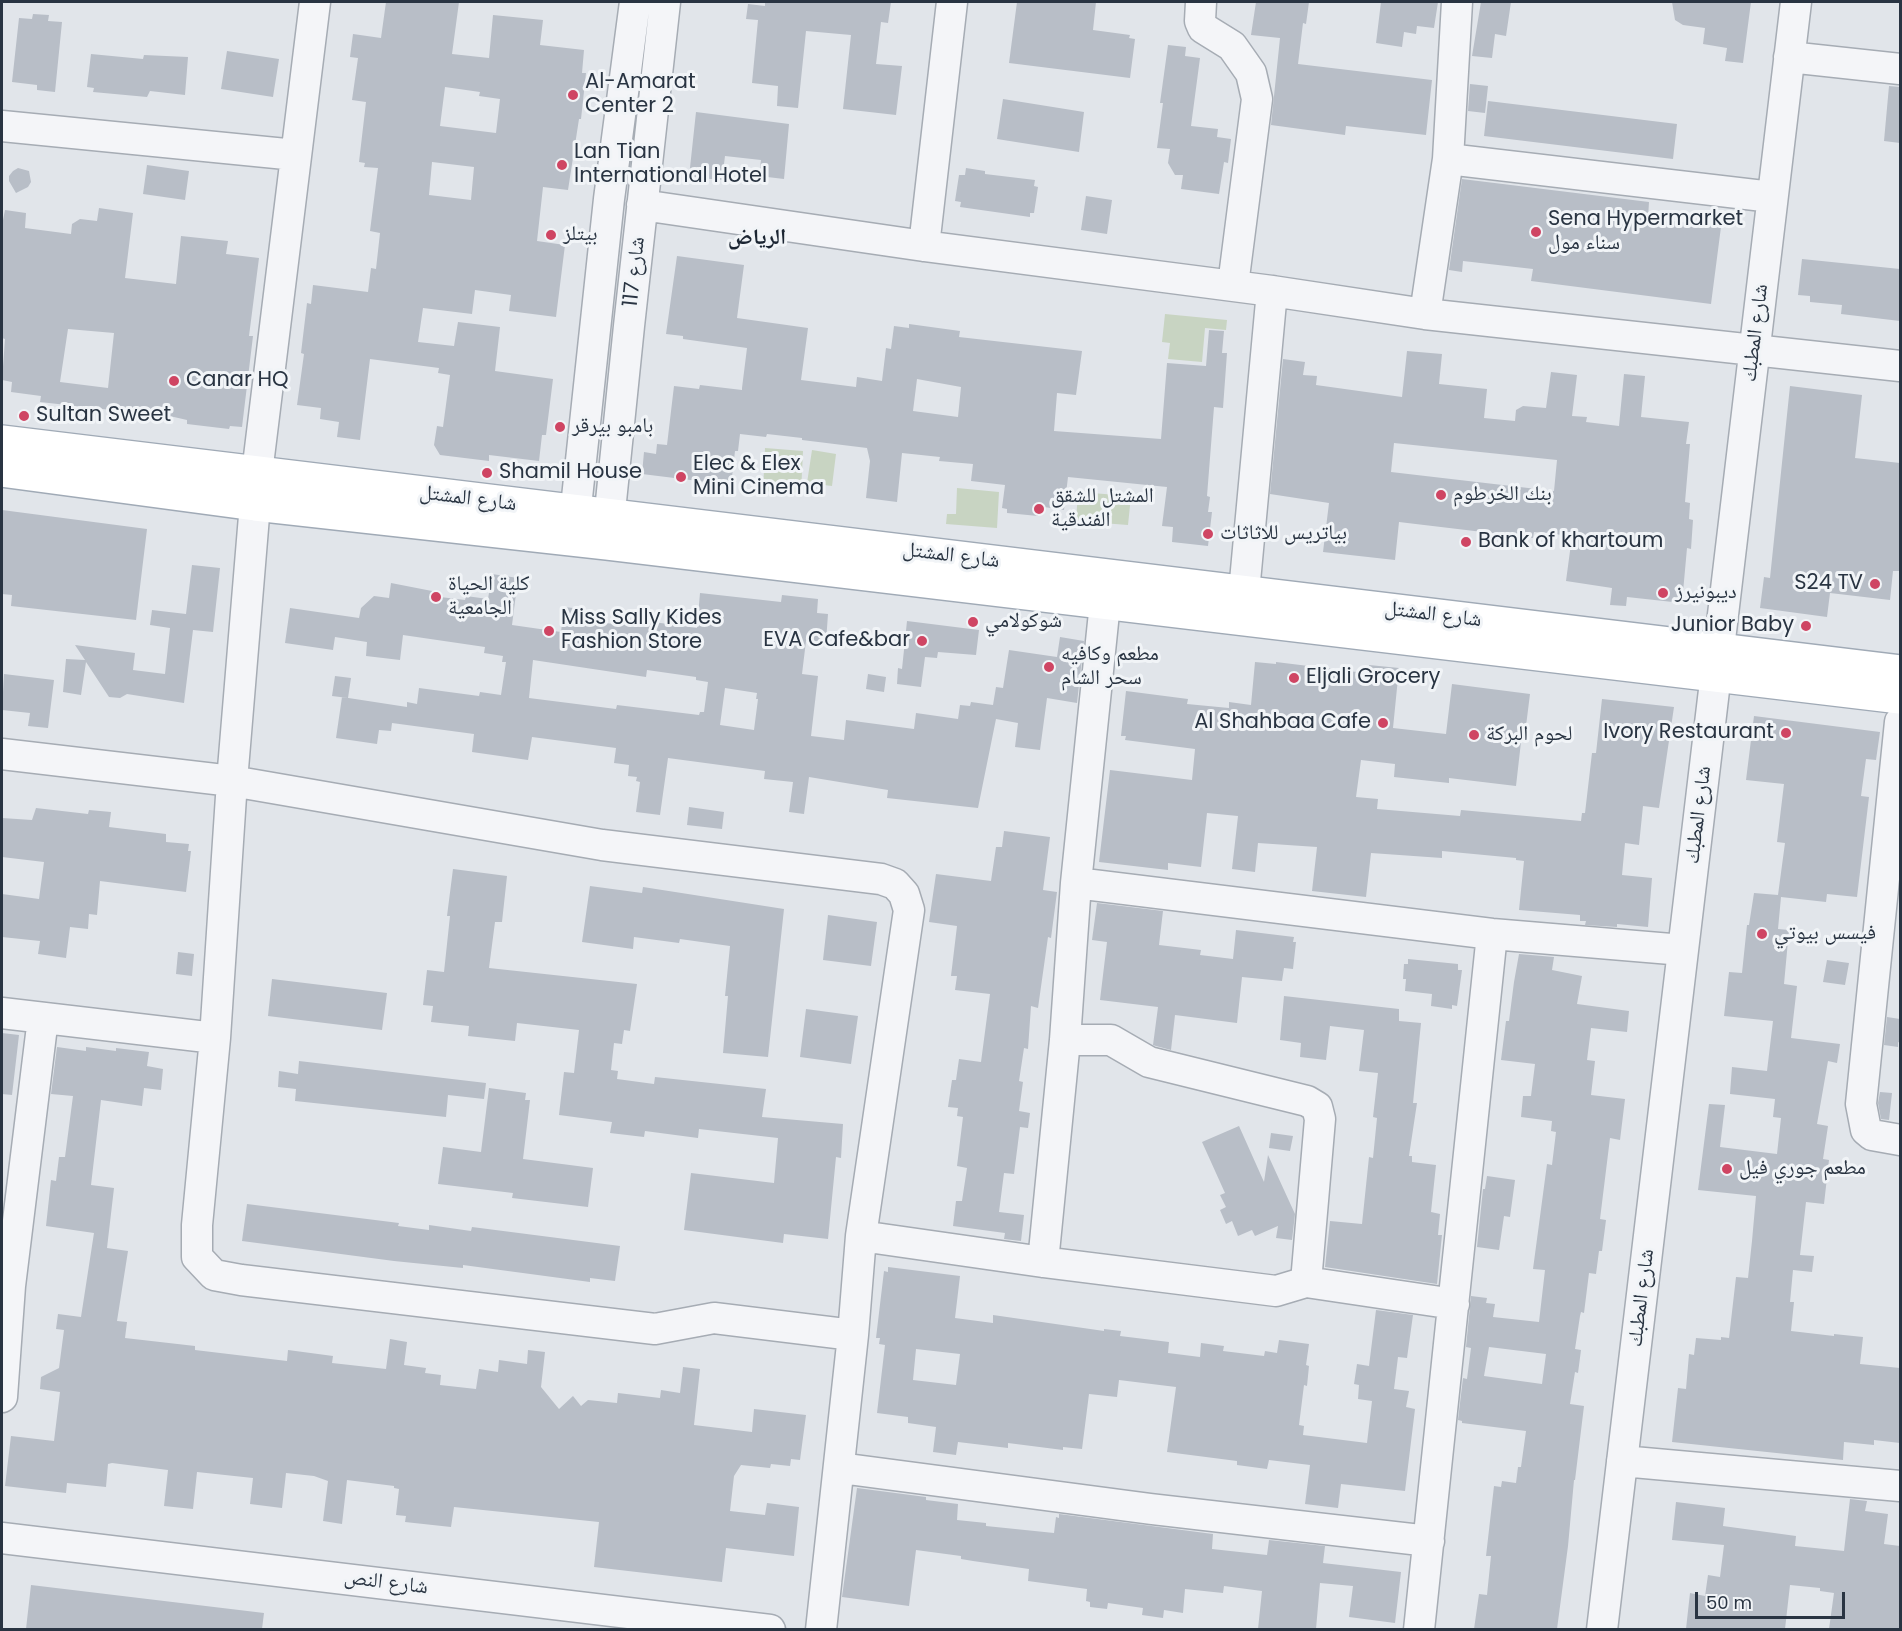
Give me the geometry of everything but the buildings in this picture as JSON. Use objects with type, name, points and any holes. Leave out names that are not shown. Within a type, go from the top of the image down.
[{"type":"main road","name":"شارع المشتل","points":[[2,442],[256,489]]},
{"type":"main road","name":"شارع المشتل","points":[[2,470],[90,480],[256,489],[608,529],[1244,592],[1717,663],[1900,698]]},
{"type":"main road","name":"شارع المشتل","points":[[608,529],[1105,603],[1717,663],[1900,672]]},
{"type":"street","points":[[315,2],[256,489],[232,781],[215,1038],[197,1225],[197,1257],[214,1275],[241,1280],[655,1329],[714,1318],[854,1335]]},
{"type":"street","name":"شارع 117","points":[[574,525],[598,294],[635,2]]},
{"type":"street","name":"شارع 117","points":[[608,529],[665,2]]},
{"type":"street","points":[[924,246],[952,2]]},
{"type":"street","points":[[1201,2],[1200,21],[1203,28],[1232,46],[1251,73],[1257,99],[1233,285]]},
{"type":"street","points":[[1425,314],[1448,159],[1457,2]]},
{"type":"street","name":"شارع المطبك","points":[[1602,1629],[1796,2]]},
{"type":"street","points":[[1789,57],[1900,69]]},
{"type":"street","points":[[2,126],[296,155]]},
{"type":"street","points":[[1448,159],[1772,197]]},
{"type":"street","points":[[642,205],[924,246],[1233,285],[1425,314],[1754,352],[1900,366]]},
{"type":"street","points":[[1244,592],[1272,291]]},
{"type":"street","points":[[585,436],[618,440]]},
{"type":"street","points":[[1043,1262],[1065,1040],[1076,883],[1105,603]]},
{"type":"street","points":[[1900,722],[1888,971],[1861,1104],[1866,1130],[1872,1135],[1900,1140]]},
{"type":"street","points":[[2,754],[232,781],[602,845],[881,879],[895,884],[904,894],[909,910],[861,1236],[854,1335],[821,1629]]},
{"type":"street","points":[[1076,883],[1492,934],[1683,950]]},
{"type":"street","points":[[1419,1629],[1492,934]]},
{"type":"street","points":[[2,1013],[215,1038]]},
{"type":"street","points":[[2,1397],[10,1286],[44,1018]]},
{"type":"street","points":[[1065,1040],[1111,1040],[1149,1062],[1307,1101],[1317,1107],[1320,1119],[1306,1282]]},
{"type":"street","points":[[861,1236],[1276,1292],[1306,1282],[1454,1304]]},
{"type":"street","points":[[1623,1461],[1900,1486]]},
{"type":"street","points":[[840,1468],[1151,1509],[1429,1541]]},
{"type":"street","name":"شارع النص","points":[[2,1538],[590,1619],[770,1629]]},
{"type":"green space","points":[[1165,314],[1227,320],[1226,330],[1205,328],[1202,362],[1168,359],[1170,343],[1162,342]]},
{"type":"green space","points":[[765,448],[803,451],[801,493],[763,491]]},
{"type":"green space","points":[[812,450],[836,454],[832,486],[807,483]]},
{"type":"green space","points":[[957,488],[999,492],[997,528],[946,524],[947,514],[956,514]]},
{"type":"green space","points":[[1078,492],[1131,496],[1128,525],[1076,521]]},
{"type":"place","name":"Al-Amarat Center 2","points":[[573,95]]},
{"type":"place","name":"Lan Tian International Hotel","points":[[562,165]]},
{"type":"place","name":"Sena Hypermarket سناء مول","points":[[1536,232]]},
{"type":"place","name":"بيتلز","points":[[551,235]]},
{"type":"place","name":"Canar HQ","points":[[174,381]]},
{"type":"place","name":"Sultan Sweet","points":[[24,416]]},
{"type":"place","name":"بامبو بيرقر","points":[[560,427]]},
{"type":"place","name":"Shamil House","points":[[487,473]]},
{"type":"place","name":"Elec & Elex Mini Cinema","points":[[681,477]]},
{"type":"place","name":"بنك الخرطوم","points":[[1441,495]]},
{"type":"place","name":"المشتل للشقق الفندقية","points":[[1039,509]]},
{"type":"place","name":"بياتريس للاثاثات","points":[[1208,534]]},
{"type":"place","name":"Bank of khartoum","points":[[1466,542]]},
{"type":"place","name":"S24 TV","points":[[1875,584]]},
{"type":"place","name":"ديبونيرز","points":[[1663,593]]},
{"type":"place","name":"كلية الحياة الجامعية","points":[[436,597]]},
{"type":"place","name":"شوكولامي","points":[[973,622]]},
{"type":"place","name":"Junior Baby","points":[[1806,626]]},
{"type":"place","name":"Miss Sally Kides Fashion Store","points":[[549,631]]},
{"type":"place","name":"EVA Cafe&bar","points":[[922,641]]},
{"type":"place","name":"مطعم وكافيه سحر الشام","points":[[1049,667]]},
{"type":"place","name":"Eljali Grocery","points":[[1294,678]]},
{"type":"place","name":"Al Shahbaa Cafe","points":[[1383,723]]},
{"type":"place","name":"Ivory Restaurant","points":[[1786,733]]},
{"type":"place","name":"لحوم البركة","points":[[1474,735]]},
{"type":"place","name":"فيسس بيوتي","points":[[1762,934]]},
{"type":"place","name":"مطعم جوري فيل","points":[[1727,1169]]},
{"type":"district","name":"الرياض","points":[[757,238]]}]
